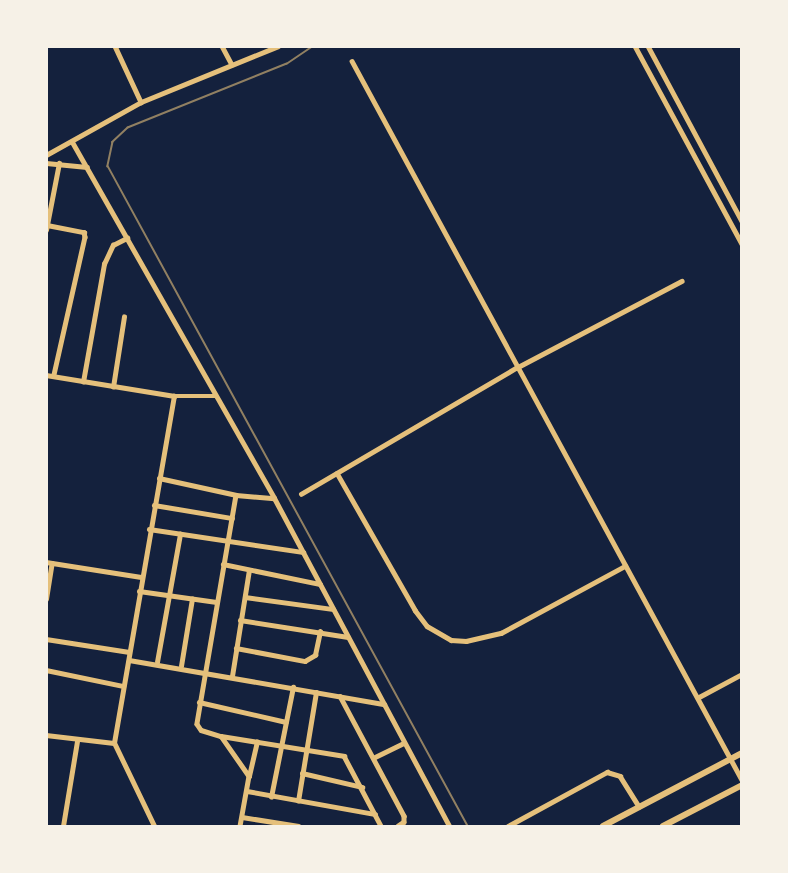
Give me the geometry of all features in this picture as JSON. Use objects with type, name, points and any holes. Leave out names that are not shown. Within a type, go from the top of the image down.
[{"type":"main road","points":[[603,826],[741,753]]},
{"type":"main road","points":[[663,826],[741,785]]},
{"type":"street","points":[[115,46],[141,102]]},
{"type":"street","points":[[222,46],[232,65]]},
{"type":"street","points":[[46,156],[141,102],[278,46]]},
{"type":"street","points":[[635,46],[741,244]]},
{"type":"street","points":[[648,46],[741,221]]},
{"type":"street","points":[[352,61],[516,368],[699,697],[741,780]]},
{"type":"street","points":[[72,142],[274,498],[449,826]]},
{"type":"street","points":[[46,164],[60,163],[87,167]]},
{"type":"street","points":[[54,375],[85,237],[84,232],[47,227],[60,163]]},
{"type":"street","points":[[83,382],[108,253],[118,241],[127,238]]},
{"type":"street","points":[[301,494],[516,368],[682,281]]},
{"type":"street","points":[[113,387],[124,317]]},
{"type":"street","points":[[46,375],[174,396],[215,396]]},
{"type":"street","points":[[154,826],[114,743],[149,529],[174,396]]},
{"type":"street","points":[[337,473],[415,610],[427,626],[451,639],[466,641],[501,633],[625,566]]},
{"type":"street","points":[[159,478],[236,495],[274,498]]},
{"type":"street","points":[[236,495],[216,602],[198,728],[221,736],[337,754],[350,762],[381,826]]},
{"type":"street","points":[[154,505],[232,518]]},
{"type":"street","points":[[149,529],[303,552]]},
{"type":"street","points":[[158,662],[180,534]]},
{"type":"street","points":[[46,599],[49,563],[141,578]]},
{"type":"street","points":[[223,564],[320,584]]},
{"type":"street","points":[[231,676],[249,570]]},
{"type":"street","points":[[139,591],[216,602]]},
{"type":"street","points":[[245,597],[333,609]]},
{"type":"street","points":[[181,666],[192,599]]},
{"type":"street","points":[[240,620],[348,637]]},
{"type":"street","points":[[236,648],[305,661],[315,655],[320,632]]},
{"type":"street","points":[[46,639],[129,652]]},
{"type":"street","points":[[129,660],[158,662],[384,704]]},
{"type":"street","points":[[46,670],[123,686]]},
{"type":"street","points":[[699,697],[741,674]]},
{"type":"street","points":[[271,797],[292,687]]},
{"type":"street","points":[[298,801],[316,692]]},
{"type":"street","points":[[340,695],[375,757],[404,816],[404,822],[398,826]]},
{"type":"street","points":[[200,702],[286,722]]},
{"type":"street","points":[[46,735],[77,741],[114,743]]},
{"type":"street","points":[[221,736],[249,776]]},
{"type":"street","points":[[63,826],[77,741]]},
{"type":"street","points":[[240,826],[257,742]]},
{"type":"street","points":[[375,757],[404,743]]},
{"type":"street","points":[[508,826],[608,772],[620,776],[639,806]]},
{"type":"street","points":[[302,773],[362,787]]},
{"type":"street","points":[[247,791],[375,814]]},
{"type":"street","points":[[242,817],[298,826]]},
{"type":"tram line","points":[[314,46],[287,64],[128,128],[113,142],[108,166],[468,826]]}]
